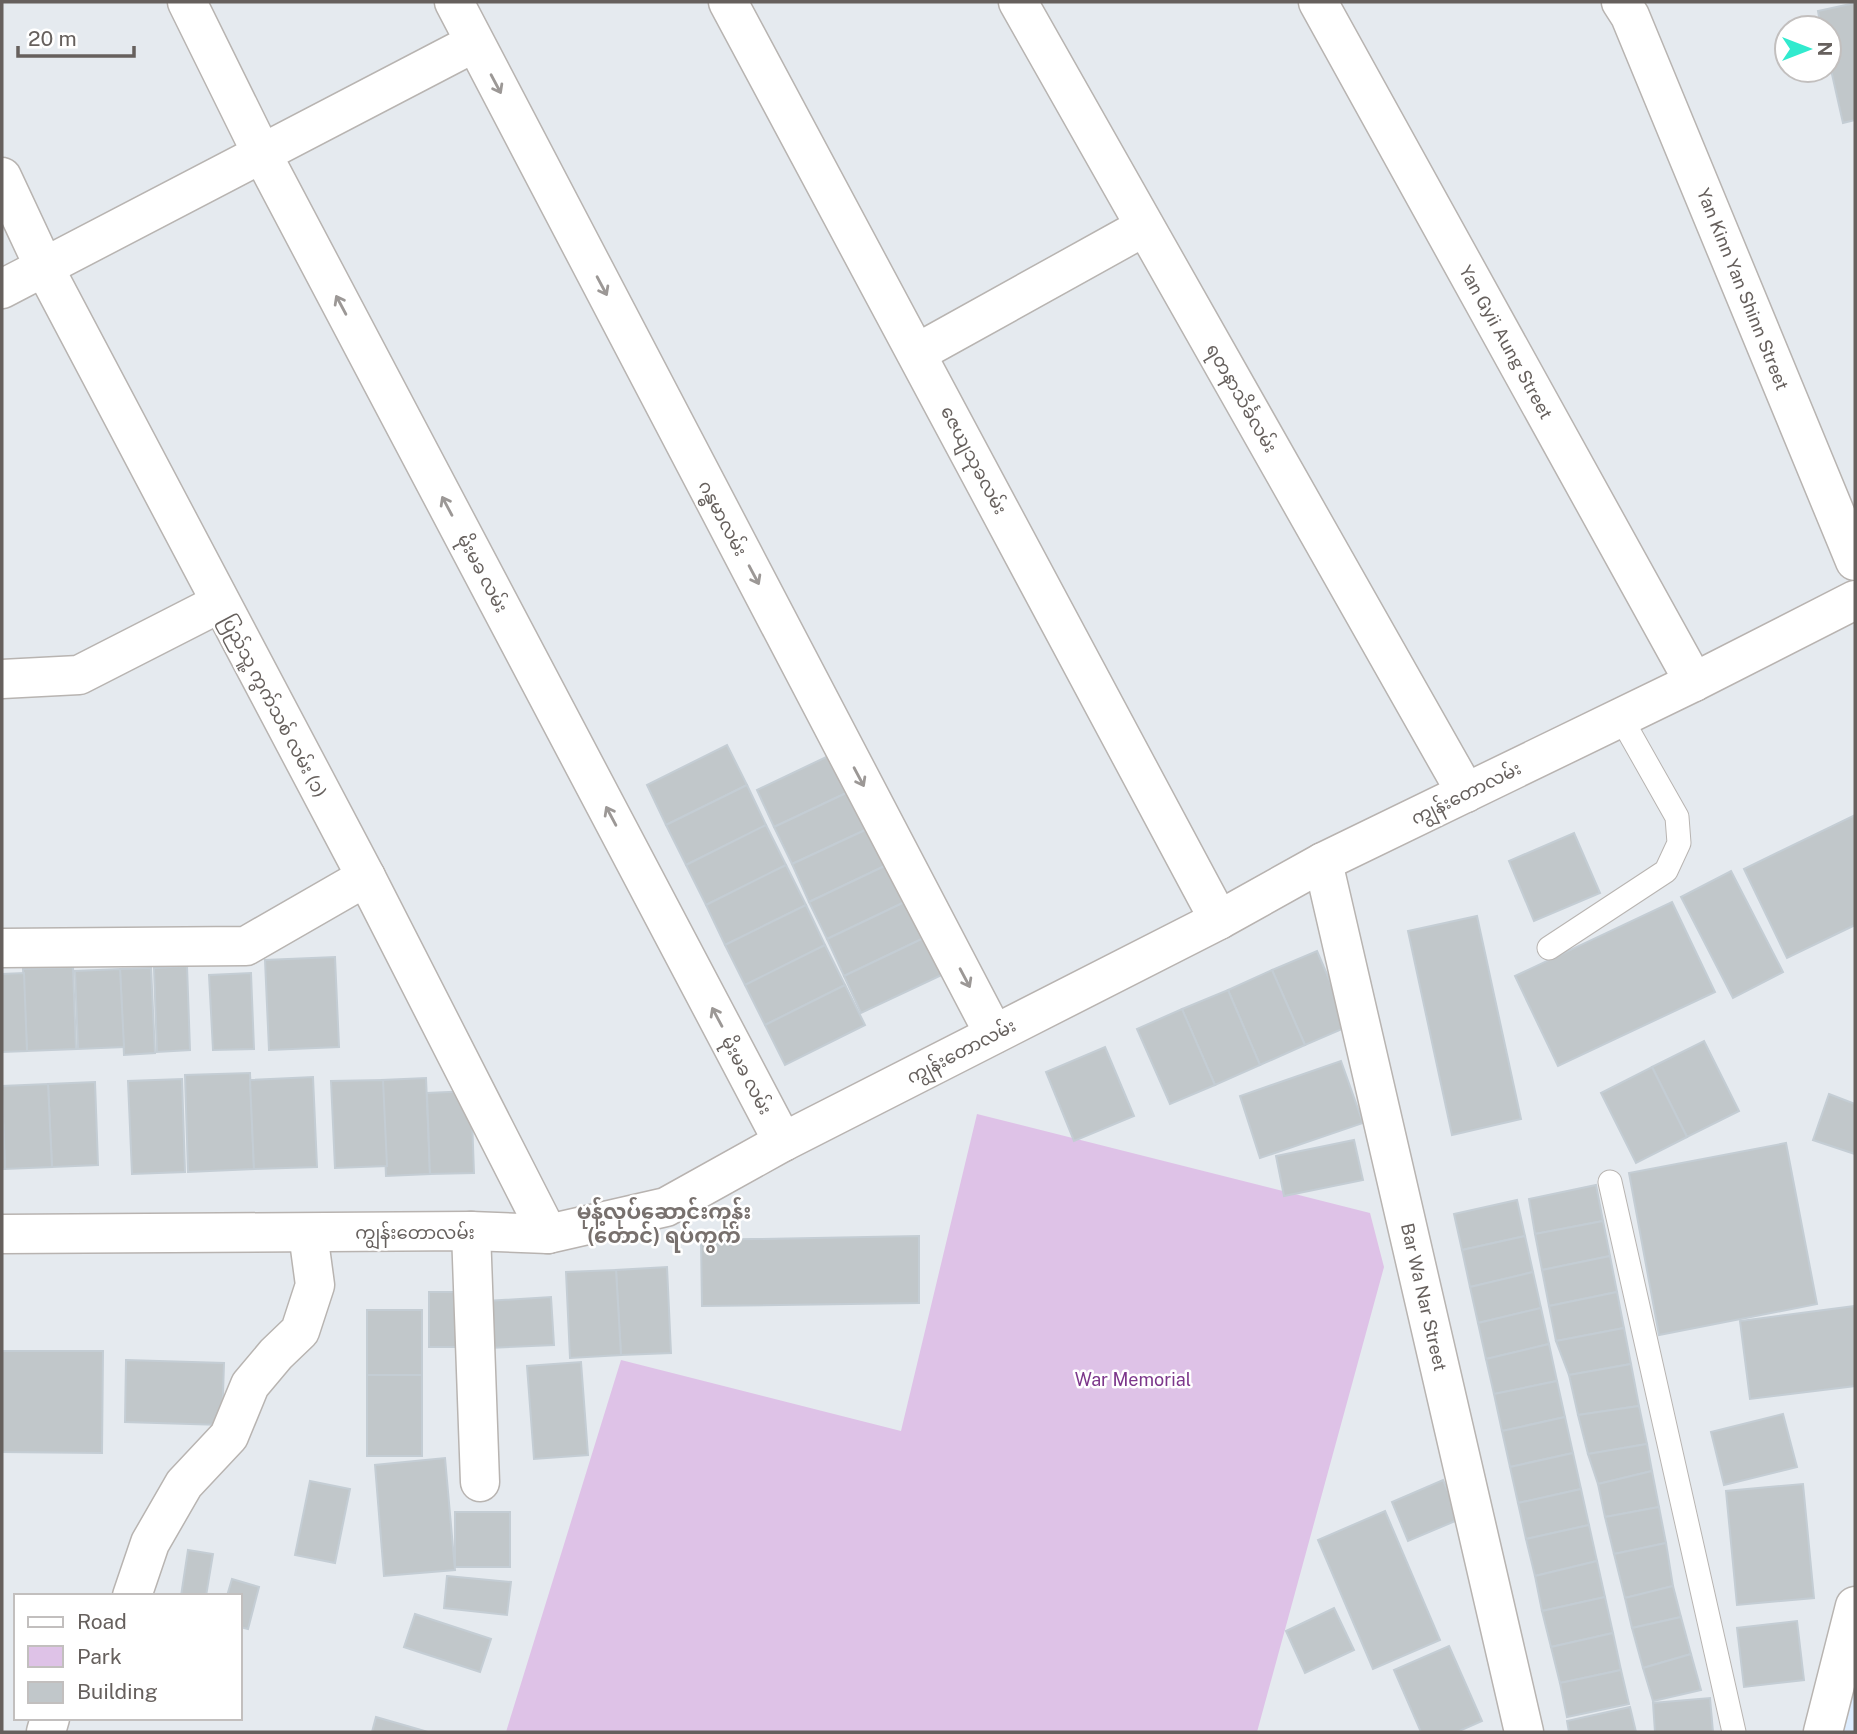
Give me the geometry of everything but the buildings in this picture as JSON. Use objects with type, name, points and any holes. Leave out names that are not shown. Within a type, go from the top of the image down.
[{"type":"street","name":"မိုးမခ လမ်း","points":[[187,2],[262,154],[783,1142]]},
{"type":"street","name":"ဂန္ဓမာလမ်း","points":[[454,2],[994,1034]]},
{"type":"street","name":"ဇေယျသုခလမ်း","points":[[728,2],[1219,920]]},
{"type":"street","name":"ရတနာသိင်္ခလမ်း","points":[[1018,2],[1466,793]]},
{"type":"street","name":"Yan Gyii Aung Street","points":[[1318,2],[1694,682]]},
{"type":"street","name":"Yan Kinn Yan Shinn Street","points":[[1629,7],[1855,561]]},
{"type":"street","points":[[2,289],[45,269],[474,43]]},
{"type":"street","name":"ပြည်သူ့ ကွက်သစ် လမ်း (၁)","points":[[2,177],[45,269],[366,877],[548,1234]]},
{"type":"street","points":[[917,353],[1144,226]]},
{"type":"street","name":"ကျွန်းတောလမ်း","points":[[2,1234],[471,1231],[548,1234],[666,1207],[783,1142],[1219,920],[1323,862],[1621,718],[1855,600]]},
{"type":"street","points":[[2,679],[79,675],[220,603]]},
{"type":"street","name":"Bar Wa Nar Street","points":[[1323,862],[1524,1732]]},
{"type":"street","points":[[2,948],[246,946],[366,877]]},
{"type":"street","points":[[471,1231],[480,1482]]},
{"type":"street","points":[[133,1594],[150,1543],[184,1484],[229,1436],[250,1385],[300,1331],[315,1285],[308,1233]]},
{"type":"street","points":[[1823,1732],[1855,1605]]},
{"type":"lane","points":[[1549,948],[1667,871],[1679,843],[1677,817],[1621,718]]},
{"type":"lane","points":[[1611,1182],[1734,1732]]},
{"type":"shaded area","points":[[1855,1626],[1855,1732],[1826,1732]]},
{"type":"green space","name":"War Memorial","points":[[977,1114],[1370,1213],[1384,1267],[1257,1732],[506,1732],[621,1360],[901,1431]]},
{"type":"district","name":"မုန့်လုပ်ဆောင်းကုန်း (တောင်) ရပ်ကွက်","points":[[664,1223]]}]
